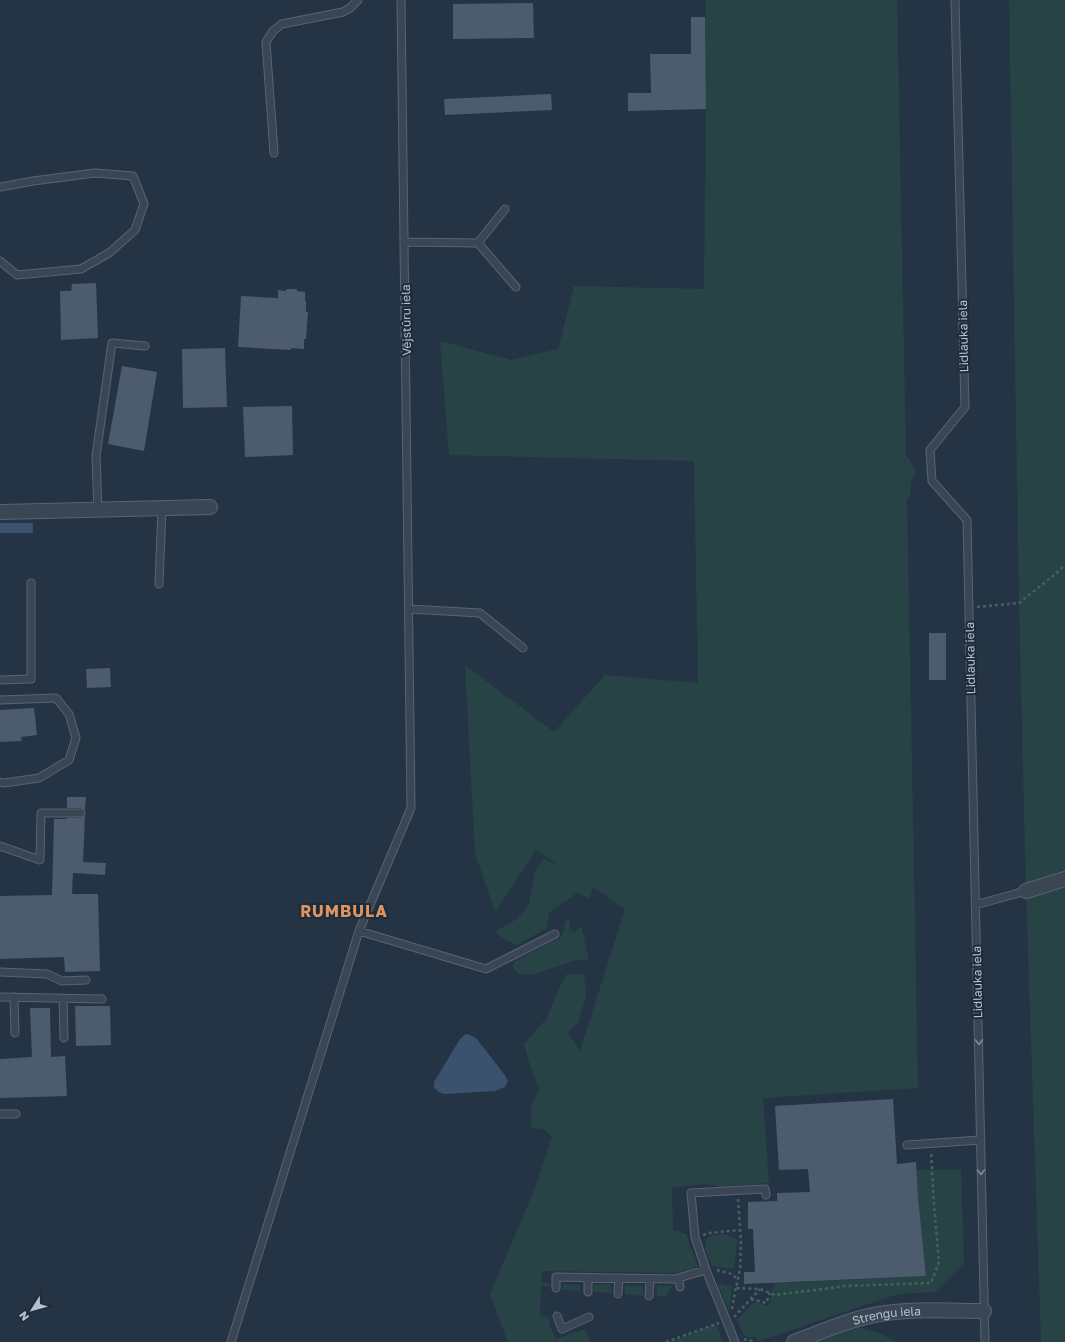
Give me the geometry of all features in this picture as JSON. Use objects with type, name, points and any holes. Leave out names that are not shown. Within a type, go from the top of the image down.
[{"type":"street","points":[[0,512],[210,507]]},
{"type":"street","points":[[1026,890],[1065,880]]},
{"type":"street","name":"Strengu iela","points":[[794,1342],[858,1319],[878,1314],[897,1311],[984,1311]]},
{"type":"lane","points":[[274,153],[266,42],[268,37],[272,31],[282,24],[343,12],[350,8],[358,0]]},
{"type":"lane","name":"Vējstūru iela","points":[[231,1342],[359,931],[410,808],[405,242],[401,0]]},
{"type":"lane","name":"Lidlauka iela","points":[[955,0],[965,407],[930,450],[932,480],[967,520],[985,1342]]},
{"type":"lane","points":[[0,187],[95,173],[133,176],[144,204],[135,230],[109,253],[81,269],[17,275],[0,261]]},
{"type":"lane","points":[[478,243],[505,209]]},
{"type":"lane","points":[[405,242],[478,243],[516,287]]},
{"type":"lane","points":[[98,510],[96,456],[112,343],[144,346]]},
{"type":"lane","points":[[159,584],[162,508]]},
{"type":"lane","points":[[0,680],[31,679],[31,583]]},
{"type":"lane","points":[[409,609],[480,613],[523,648]]},
{"type":"lane","points":[[0,700],[56,698],[69,714],[76,738],[69,760],[45,774],[38,778],[4,783],[0,782]]},
{"type":"lane","points":[[0,846],[40,860],[41,814],[81,813]]},
{"type":"lane","points":[[975,905],[1026,890]]},
{"type":"lane","points":[[359,931],[486,969],[556,934]]},
{"type":"lane","points":[[0,972],[47,974],[62,981],[86,980]]},
{"type":"lane","points":[[0,997],[102,999]]},
{"type":"lane","points":[[14,998],[15,1033]]},
{"type":"lane","points":[[62,998],[64,1038]]},
{"type":"lane","points":[[0,1114],[16,1114]]},
{"type":"lane","points":[[907,1144],[981,1140]]},
{"type":"lane","points":[[735,1342],[706,1270],[695,1237],[691,1193],[765,1189],[766,1196]]},
{"type":"lane","points":[[556,1288],[556,1277],[650,1279],[679,1278],[706,1270]]},
{"type":"lane","points":[[588,1278],[588,1292]]},
{"type":"lane","points":[[618,1294],[619,1278]]},
{"type":"lane","points":[[679,1278],[680,1288]]},
{"type":"lane","points":[[649,1296],[650,1279]]},
{"type":"lane","points":[[557,1316],[562,1329],[589,1317]]},
{"type":"path","points":[[968,608],[1019,603],[1065,565]]},
{"type":"path","points":[[736,1288],[760,1289],[775,1295],[846,1286],[931,1283],[939,1262],[931,1143]]},
{"type":"path","points":[[738,1191],[740,1270],[732,1309],[733,1318],[760,1289]]},
{"type":"path","points":[[695,1237],[710,1233],[740,1230]]},
{"type":"path","points":[[706,1270],[715,1270],[732,1274],[737,1280]]},
{"type":"path","points":[[751,1299],[766,1303],[770,1293]]},
{"type":"path","points":[[666,1342],[718,1322],[719,1324],[726,1321]]},
{"type":"green space","points":[[706,0],[897,0],[906,457],[909,458],[916,474],[911,482],[910,497],[907,498],[918,1088],[763,1098],[769,1183],[720,1187],[707,1184],[672,1187],[673,1230],[686,1234],[698,1266],[678,1273],[542,1271],[541,1282],[550,1284],[550,1286],[541,1286],[540,1316],[548,1317],[551,1329],[556,1339],[585,1329],[590,1342],[508,1342],[490,1294],[534,1190],[552,1137],[543,1129],[531,1128],[531,1107],[539,1089],[530,1066],[524,1044],[547,1018],[560,986],[567,974],[584,974],[586,996],[578,1024],[568,1032],[580,1051],[625,909],[593,887],[590,898],[577,893],[549,913],[546,929],[516,945],[502,938],[496,931],[517,919],[529,905],[535,870],[544,859],[562,867],[536,850],[495,912],[475,853],[465,665],[554,732],[605,675],[698,683],[694,461],[449,455],[440,341],[511,360],[558,349],[574,286],[704,289]]},
{"type":"green space","points":[[1009,0],[1065,0],[1065,1342],[1041,1342],[1026,891],[1019,603]]},
{"type":"green space","points":[[570,918],[569,928],[574,933],[581,926],[589,959],[573,961],[534,974],[519,974],[513,968],[514,962],[560,938],[564,930],[565,922]]},
{"type":"green space","points":[[917,1170],[961,1170],[964,1263],[935,1292],[898,1294],[758,1341],[756,1337],[748,1338],[743,1334],[737,1320],[754,1302],[769,1306],[774,1283],[773,1277],[785,1277],[786,1283],[926,1276],[918,1197]]},
{"type":"green space","points":[[725,1234],[737,1240],[734,1269],[712,1266],[705,1249],[706,1239],[710,1236]]},
{"type":"green space","points":[[717,1283],[732,1287],[729,1311]]},
{"type":"green space","points":[[563,1284],[580,1285],[580,1291],[563,1290]]},
{"type":"green space","points":[[611,1284],[612,1293],[594,1292],[594,1285]]},
{"type":"green space","points":[[625,1285],[643,1286],[643,1296],[625,1294]]},
{"type":"green space","points":[[657,1285],[673,1286],[665,1297],[657,1296]]},
{"type":"green space","points":[[716,1324],[723,1342],[670,1342]]},
{"type":"green space","points":[[857,1327],[879,1333],[896,1342],[816,1342]]},
{"type":"water","points":[[0,523],[33,523],[33,533],[0,533]]},
{"type":"water","points":[[466,1034],[476,1038],[504,1074],[508,1081],[505,1087],[495,1091],[444,1094],[434,1088],[434,1082],[460,1039]]},
{"type":"building","points":[[533,3],[534,38],[453,39],[453,4]]},
{"type":"building","points":[[691,17],[705,17],[706,109],[628,111],[628,93],[651,93],[650,54],[691,54]]},
{"type":"building","points":[[551,94],[552,110],[445,115],[444,99]]},
{"type":"building","points":[[96,283],[98,338],[61,340],[60,291],[71,291],[72,284]]},
{"type":"building","points":[[286,289],[297,289],[297,291],[305,292],[306,312],[308,312],[304,349],[291,348],[291,350],[238,347],[241,296],[278,298],[278,290],[286,291]]},
{"type":"building","points":[[225,348],[227,407],[183,408],[182,349]]},
{"type":"building","points":[[122,366],[157,372],[144,451],[108,444]]},
{"type":"building","points":[[292,406],[293,455],[245,457],[243,407]]},
{"type":"building","points":[[929,633],[946,633],[946,680],[929,680]]},
{"type":"building","points":[[110,668],[111,687],[87,688],[86,669]]},
{"type":"building","points":[[34,708],[37,735],[21,737],[22,741],[0,742],[0,710]]},
{"type":"building","points":[[67,797],[86,797],[85,810],[81,808],[67,808]]},
{"type":"building","points":[[85,816],[83,862],[106,863],[105,875],[73,873],[72,894],[98,894],[100,971],[65,972],[64,957],[0,959],[0,896],[52,895],[54,819],[81,818]]},
{"type":"building","points":[[75,1006],[110,1006],[111,1045],[76,1046]]},
{"type":"building","points":[[30,1008],[50,1008],[51,1057],[65,1056],[67,1096],[0,1098],[0,1059],[32,1057]]},
{"type":"building","points":[[893,1099],[897,1164],[916,1162],[926,1276],[744,1284],[744,1272],[755,1272],[753,1229],[748,1229],[748,1202],[777,1201],[777,1193],[810,1192],[808,1169],[779,1170],[775,1106]]},
{"type":"district","name":"RUMBULA","points":[[344,911]]}]
